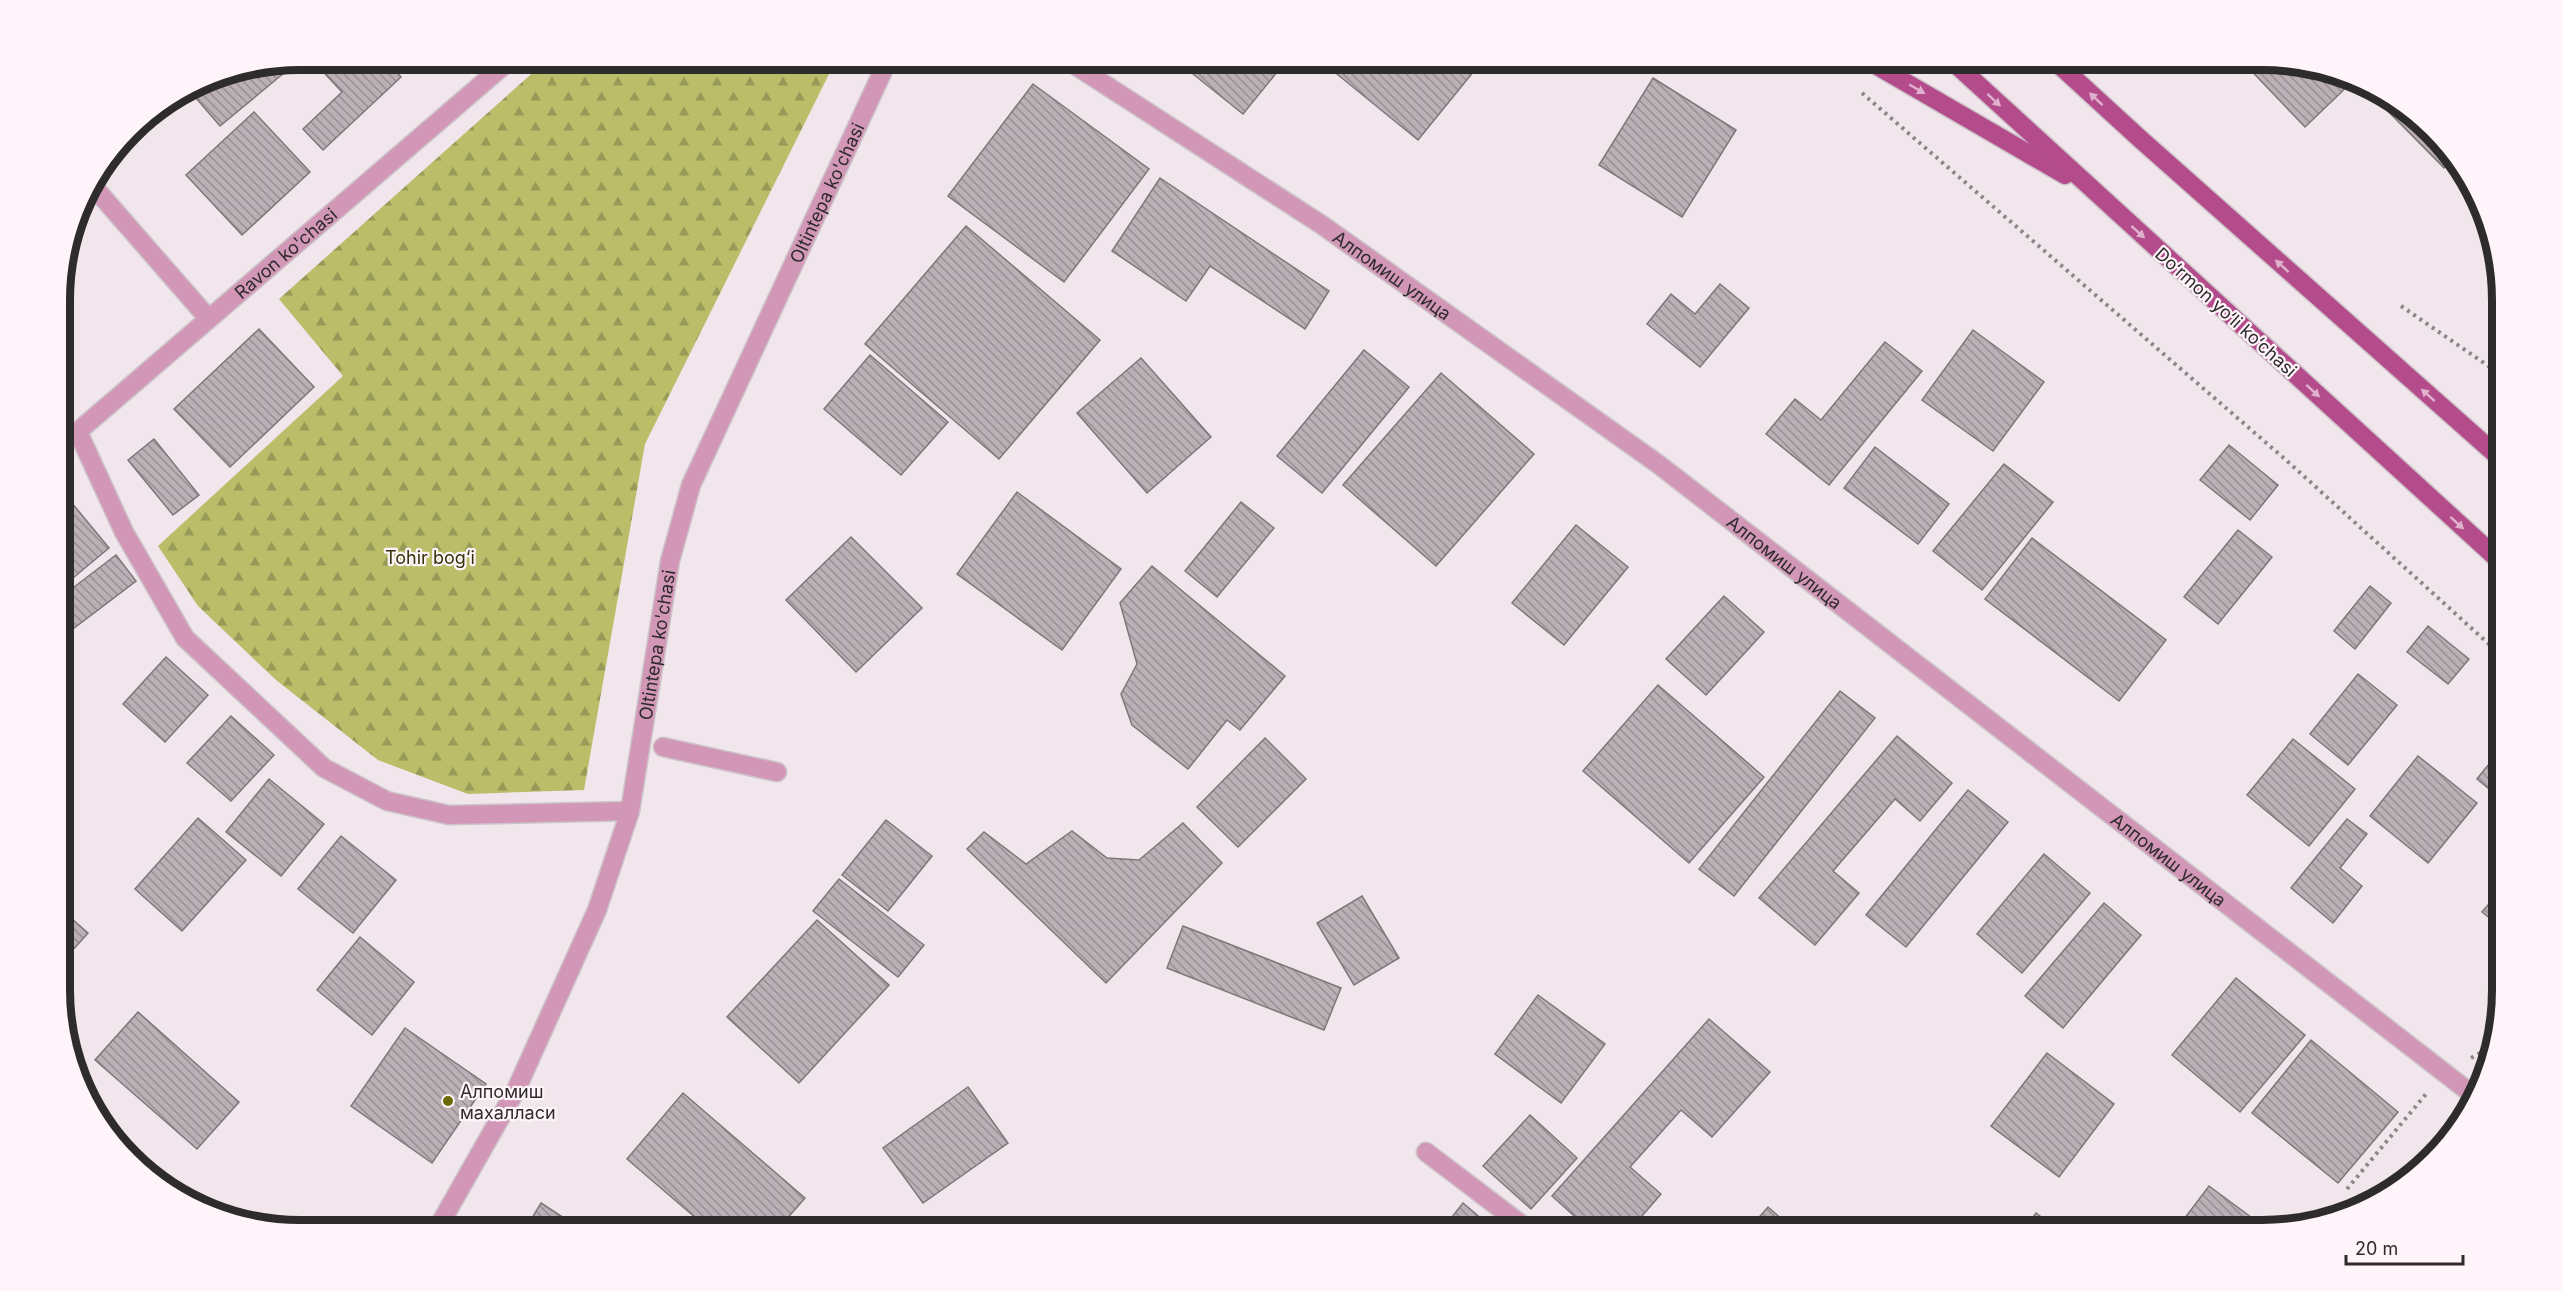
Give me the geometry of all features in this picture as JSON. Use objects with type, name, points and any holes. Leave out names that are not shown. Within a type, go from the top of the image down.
[{"type":"main road","points":[[1884,70],[2094,192]]},
{"type":"main road","name":"Do‘rmon yo‘li ko‘chasi","points":[[1963,70],[2492,554]]},
{"type":"main road","points":[[2065,70],[2492,452]]},
{"type":"street","name":"Ravon ko'chasi","points":[[70,439],[498,70]]},
{"type":"street","name":"Oltintepa ko'chasi","points":[[442,1220],[516,1090],[597,910],[630,811],[670,561],[691,485],[883,70]]},
{"type":"street","name":"Алпомиш улица","points":[[1082,70],[1322,225],[1658,464],[2468,1092]]},
{"type":"street","points":[[98,192],[208,318]]},
{"type":"street","points":[[78,432],[124,532],[185,638],[324,768],[387,801],[449,815],[630,811]]},
{"type":"street","points":[[663,747],[777,771]]},
{"type":"street","points":[[1426,1152],[1516,1220]]},
{"type":"path","points":[[1834,70],[1841,76]]},
{"type":"path","points":[[1859,91],[2286,460],[2492,647]]},
{"type":"path","points":[[2402,306],[2492,368]]},
{"type":"path","points":[[2347,1189],[2443,1073],[2484,1051]]},
{"type":"green space","name":"Tohir bog‘i","points":[[536,70],[831,70],[645,444],[584,790],[468,794],[378,760],[276,680],[198,606],[158,546],[343,376],[279,299]]},
{"type":"building","points":[[321,70],[394,70],[401,77],[323,150],[303,129],[342,92]]},
{"type":"building","points":[[1196,70],[1279,70],[1243,114],[1193,74]]},
{"type":"building","points":[[1332,70],[1475,70],[1418,140]]},
{"type":"building","points":[[2251,70],[2292,72],[2321,78],[2347,87],[2305,127]]},
{"type":"building","points":[[270,72],[284,73],[220,126],[194,96],[241,78]]},
{"type":"building","points":[[1653,78],[1736,130],[1682,217],[1599,165]]},
{"type":"building","points":[[1033,84],[1149,169],[1064,282],[948,196]]},
{"type":"building","points":[[2381,104],[2402,118],[2424,138],[2447,165],[2444,168]]},
{"type":"building","points":[[254,112],[310,172],[242,235],[186,175]]},
{"type":"building","points":[[1160,178],[1329,291],[1305,329],[1210,266],[1186,301],[1112,251]]},
{"type":"building","points":[[966,226],[1100,340],[999,459],[865,344]]},
{"type":"building","points":[[1720,284],[1749,308],[1700,367],[1647,324],[1671,294],[1695,314]]},
{"type":"building","points":[[259,329],[314,387],[230,467],[174,409]]},
{"type":"building","points":[[1973,330],[2044,382],[1993,451],[1922,400]]},
{"type":"building","points":[[1885,342],[1922,371],[1829,485],[1766,434],[1795,399],[1821,420]]},
{"type":"building","points":[[1364,350],[1409,387],[1322,493],[1277,456]]},
{"type":"building","points":[[870,355],[948,422],[901,475],[824,409]]},
{"type":"building","points":[[1141,358],[1211,437],[1147,493],[1077,413]]},
{"type":"building","points":[[1441,373],[1534,454],[1436,566],[1343,485]]},
{"type":"building","points":[[154,439],[199,495],[173,515],[128,460]]},
{"type":"building","points":[[2229,445],[2278,485],[2250,520],[2200,480]]},
{"type":"building","points":[[1875,447],[1949,504],[1918,544],[1844,488]]},
{"type":"building","points":[[2004,464],[2053,502],[1982,590],[1933,551]]},
{"type":"building","points":[[1017,492],[1121,569],[1062,650],[957,574]]},
{"type":"building","points":[[70,501],[109,548],[70,580]]},
{"type":"building","points":[[1241,502],[1274,528],[1217,597],[1185,571]]},
{"type":"building","points":[[1576,525],[1628,567],[1564,645],[1512,603]]},
{"type":"building","points":[[2238,530],[2272,557],[2218,624],[2184,597]]},
{"type":"building","points":[[851,537],[922,608],[856,672],[786,600]]},
{"type":"building","points":[[2032,538],[2166,640],[2119,701],[1985,599]]},
{"type":"building","points":[[116,555],[136,581],[70,631],[70,590]]},
{"type":"building","points":[[1152,566],[1285,676],[1240,730],[1227,720],[1188,769],[1132,725],[1121,694],[1137,664],[1120,603]]},
{"type":"building","points":[[2370,586],[2391,603],[2355,649],[2334,631]]},
{"type":"building","points":[[1724,596],[1764,632],[1706,695],[1666,659]]},
{"type":"building","points":[[2428,626],[2469,659],[2448,684],[2407,652]]},
{"type":"building","points":[[166,657],[208,695],[165,742],[123,704]]},
{"type":"building","points":[[2358,674],[2397,705],[2348,765],[2310,734]]},
{"type":"building","points":[[1658,685],[1764,777],[1689,863],[1583,771]]},
{"type":"building","points":[[1840,691],[1875,718],[1734,896],[1699,869]]},
{"type":"building","points":[[231,716],[274,755],[231,801],[187,763]]},
{"type":"building","points":[[1897,736],[1952,783],[1920,821],[1895,799],[1833,871],[1859,893],[1815,945],[1759,898]]},
{"type":"building","points":[[1265,738],[1306,779],[1238,847],[1197,807]]},
{"type":"building","points":[[2293,739],[2355,789],[2309,846],[2247,795]]},
{"type":"building","points":[[2418,756],[2477,803],[2428,863],[2370,816]]},
{"type":"building","points":[[2492,760],[2492,792],[2477,779]]},
{"type":"building","points":[[269,779],[324,824],[281,876],[226,832]]},
{"type":"building","points":[[1968,790],[2008,822],[1906,947],[1866,915]]},
{"type":"building","points":[[198,818],[246,860],[182,931],[135,889]]},
{"type":"building","points":[[2347,819],[2367,834],[2340,868],[2362,886],[2333,923],[2291,888]]},
{"type":"building","points":[[886,820],[932,856],[888,911],[842,875]]},
{"type":"building","points":[[1183,823],[1222,863],[1106,983],[967,849],[984,832],[1026,864],[1072,831],[1107,858],[1139,860]]},
{"type":"building","points":[[341,836],[396,880],[353,933],[298,889]]},
{"type":"building","points":[[2044,854],[2090,893],[2022,973],[1977,934]]},
{"type":"building","points":[[839,879],[924,945],[898,977],[813,911]]},
{"type":"building","points":[[1362,896],[1399,958],[1354,985],[1317,923]]},
{"type":"building","points":[[2492,900],[2492,920],[2482,912]]},
{"type":"building","points":[[2104,903],[2141,935],[2063,1028],[2025,996]]},
{"type":"building","points":[[70,917],[88,933],[70,953]]},
{"type":"building","points":[[817,920],[889,985],[799,1083],[727,1017]]},
{"type":"building","points":[[1183,926],[1341,988],[1324,1030],[1167,968]]},
{"type":"building","points":[[360,937],[414,982],[372,1035],[317,990]]},
{"type":"building","points":[[2236,978],[2305,1035],[2240,1112],[2172,1055]]},
{"type":"building","points":[[1538,995],[1605,1044],[1561,1103],[1495,1054]]},
{"type":"building","points":[[138,1012],[239,1102],[197,1149],[95,1060]]},
{"type":"building","points":[[1709,1019],[1770,1072],[1712,1137],[1681,1110],[1630,1167],[1661,1194],[1639,1220],[1579,1220],[1552,1196]]},
{"type":"building","points":[[405,1028],[486,1084],[432,1163],[351,1106]]},
{"type":"building","points":[[2311,1040],[2398,1112],[2338,1183],[2252,1113]]},
{"type":"building","points":[[2047,1053],[2114,1104],[2059,1177],[1991,1126]]},
{"type":"building","points":[[968,1087],[1008,1143],[923,1203],[883,1148]]},
{"type":"building","points":[[683,1093],[805,1198],[786,1220],[698,1220],[627,1159]]},
{"type":"building","points":[[1530,1115],[1577,1158],[1531,1209],[1483,1166]]},
{"type":"building","points":[[2209,1186],[2255,1220],[2183,1220]]},
{"type":"building","points":[[541,1203],[567,1220],[531,1220]]},
{"type":"building","points":[[1463,1203],[1483,1220],[1450,1220]]},
{"type":"building","points":[[1768,1207],[1783,1220],[1757,1220]]},
{"type":"building","points":[[2036,1213],[2045,1220],[2031,1220]]},
{"type":"place","name":"Алпомиш махалласи","points":[[448,1101]]}]
